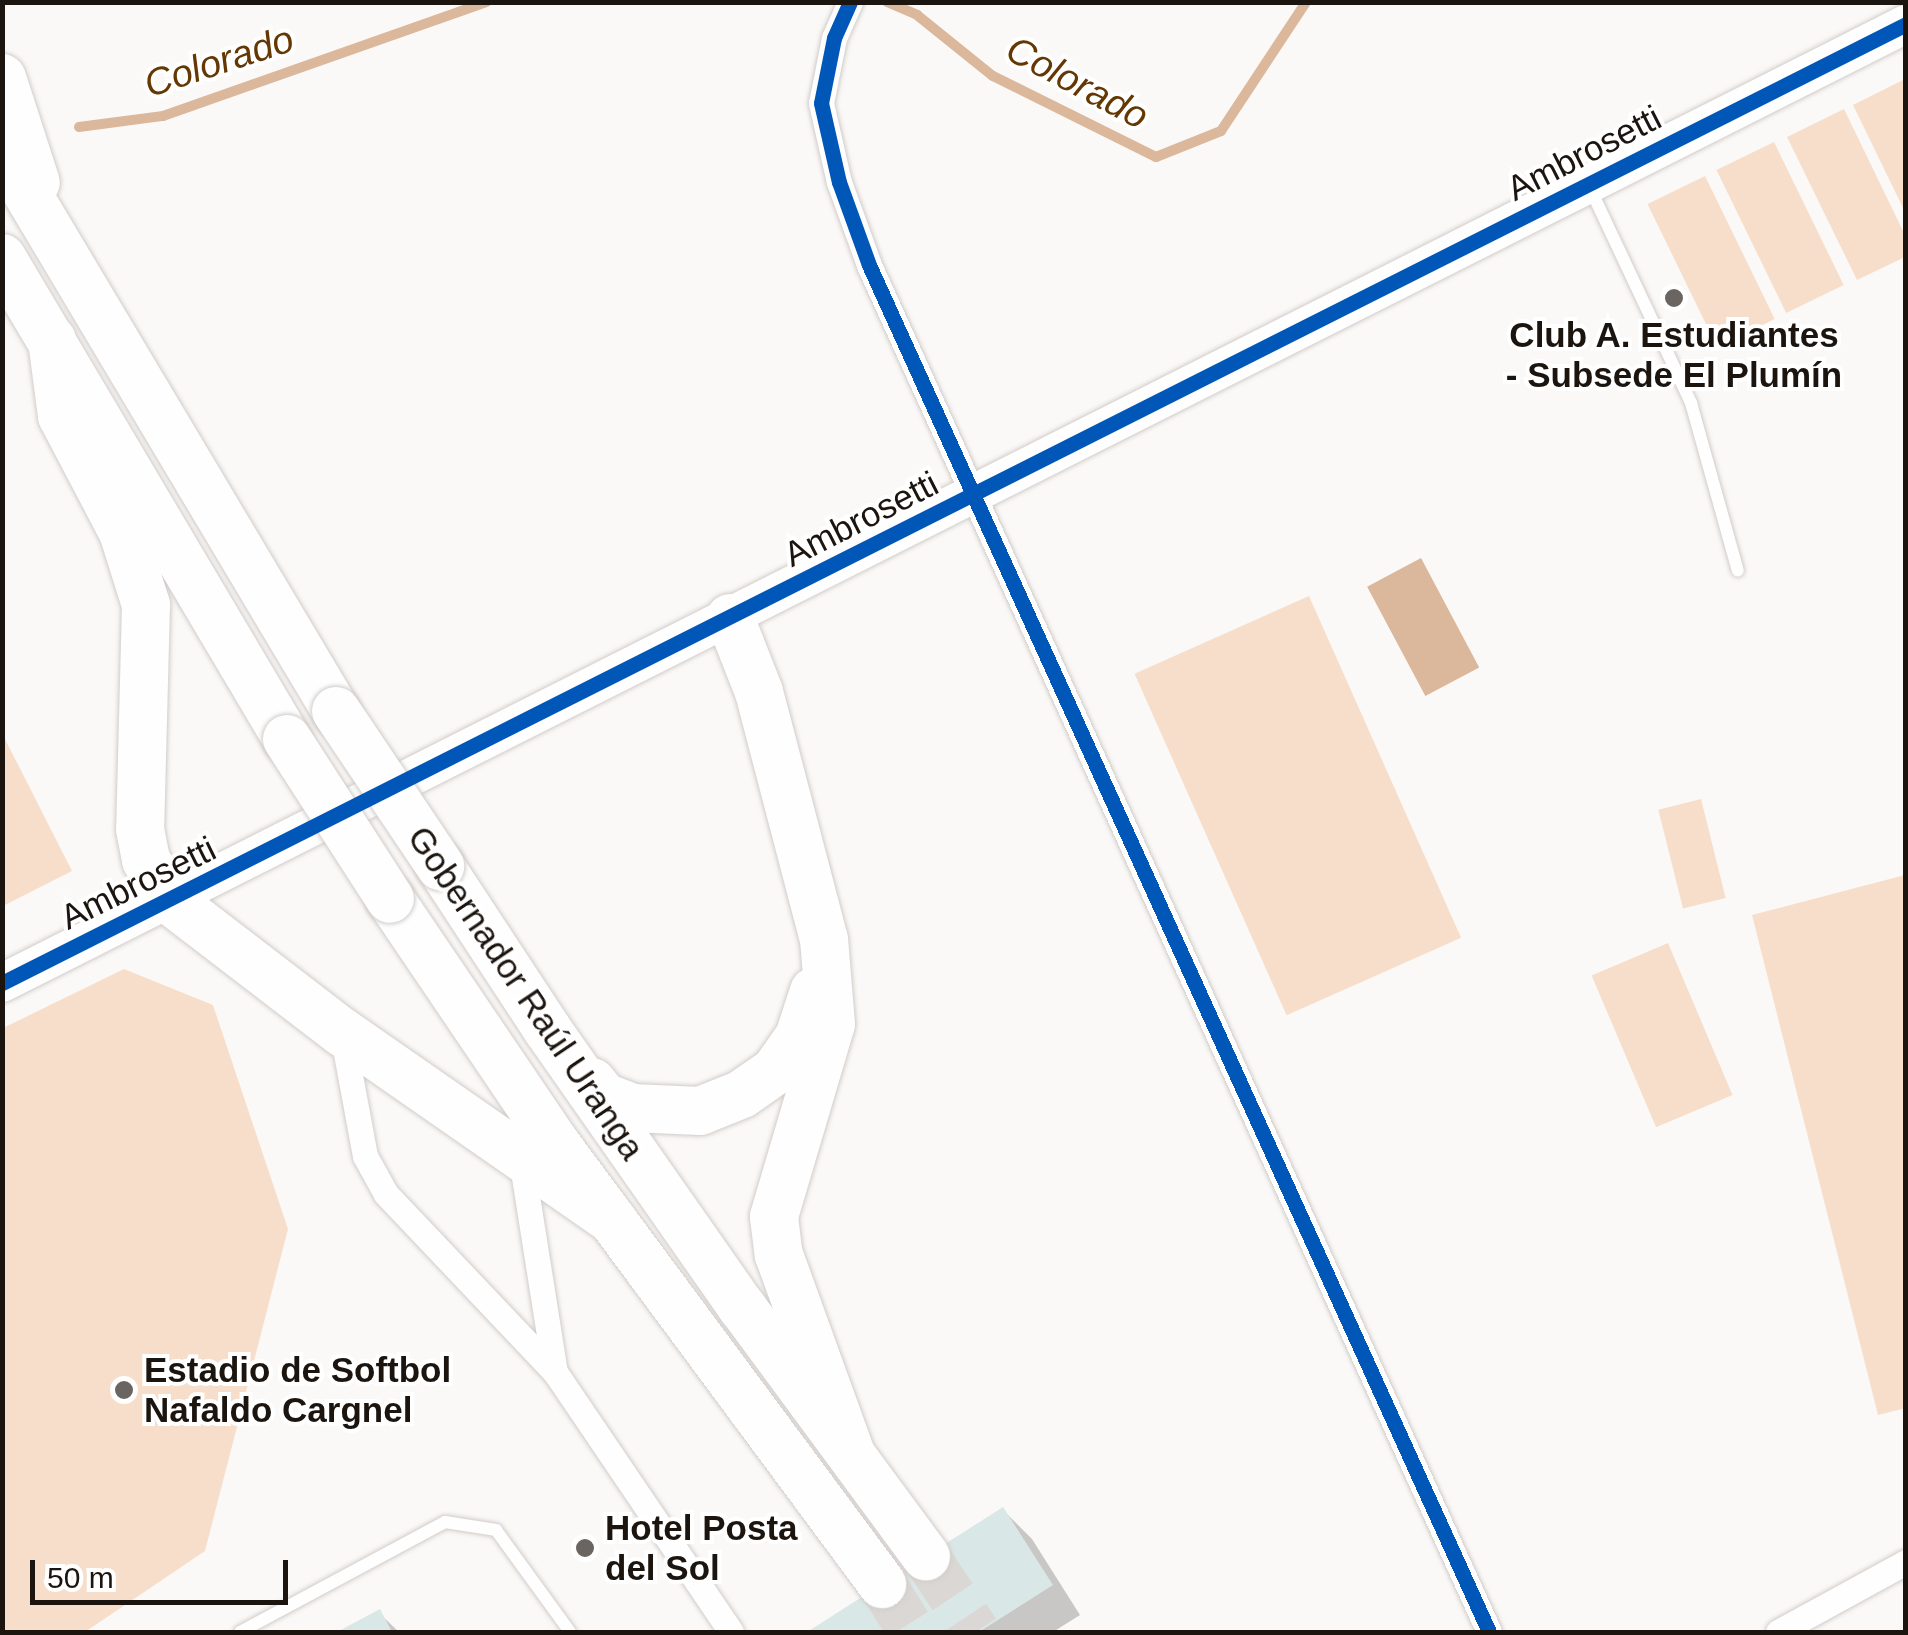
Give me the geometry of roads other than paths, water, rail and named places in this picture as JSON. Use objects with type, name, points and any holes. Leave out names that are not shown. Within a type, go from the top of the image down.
[{"type":"highway","points":[[2,78],[52,234]]},
{"type":"highway","name":"Gobernador Raúl Uranga","points":[[2,151],[336,712],[547,1028],[742,1307],[926,1556]]},
{"type":"highway","name":"Gobernador Raúl Uranga","points":[[2,258],[287,739],[390,899],[612,1220],[882,1584]]},
{"type":"highway","points":[[52,340],[62,416],[123,532],[146,606],[140,829],[146,860],[171,901],[342,1032],[612,1220]]},
{"type":"highway","points":[[730,618],[759,692],[824,939],[831,1024],[774,1217],[779,1254],[850,1450]]},
{"type":"highway","points":[[547,1028],[604,1097],[662,1113],[700,1111],[742,1094],[775,1071],[800,1038],[813,1001],[824,939]]},
{"type":"street","points":[[850,2],[834,38],[821,103],[839,182],[869,265],[1488,1632]]},
{"type":"street","name":"Ambrosetti","points":[[2,983],[1906,24]]},
{"type":"street","points":[[342,1032],[365,1156],[386,1194],[555,1372],[731,1632]]},
{"type":"street","points":[[508,1074],[555,1372]]},
{"type":"street","points":[[1778,1632],[1906,1562]]},
{"type":"lane","points":[[1588,184],[1691,404],[1738,571]]},
{"type":"lane","points":[[240,1632],[445,1522],[496,1530],[570,1632]]},
{"type":"waterway","name":"Colorado","points":[[79,127],[163,116],[487,2]]},
{"type":"waterway","name":"Colorado","points":[[887,2],[917,15],[993,76],[1156,157],[1221,131],[1306,2]]},
{"type":"tunnel","points":[[926,1557],[976,1632]]},
{"type":"tunnel","points":[[882,1584],[912,1632]]},
{"type":"place","name":"Club A. Estudiantes - Subsede El Plumín","points":[[1674,298]]},
{"type":"place","name":"Estadio de Softbol Nafaldo Cargnel","points":[[124,1390]]},
{"type":"place","name":"Hotel Posta del Sol","points":[[585,1548]]}]
